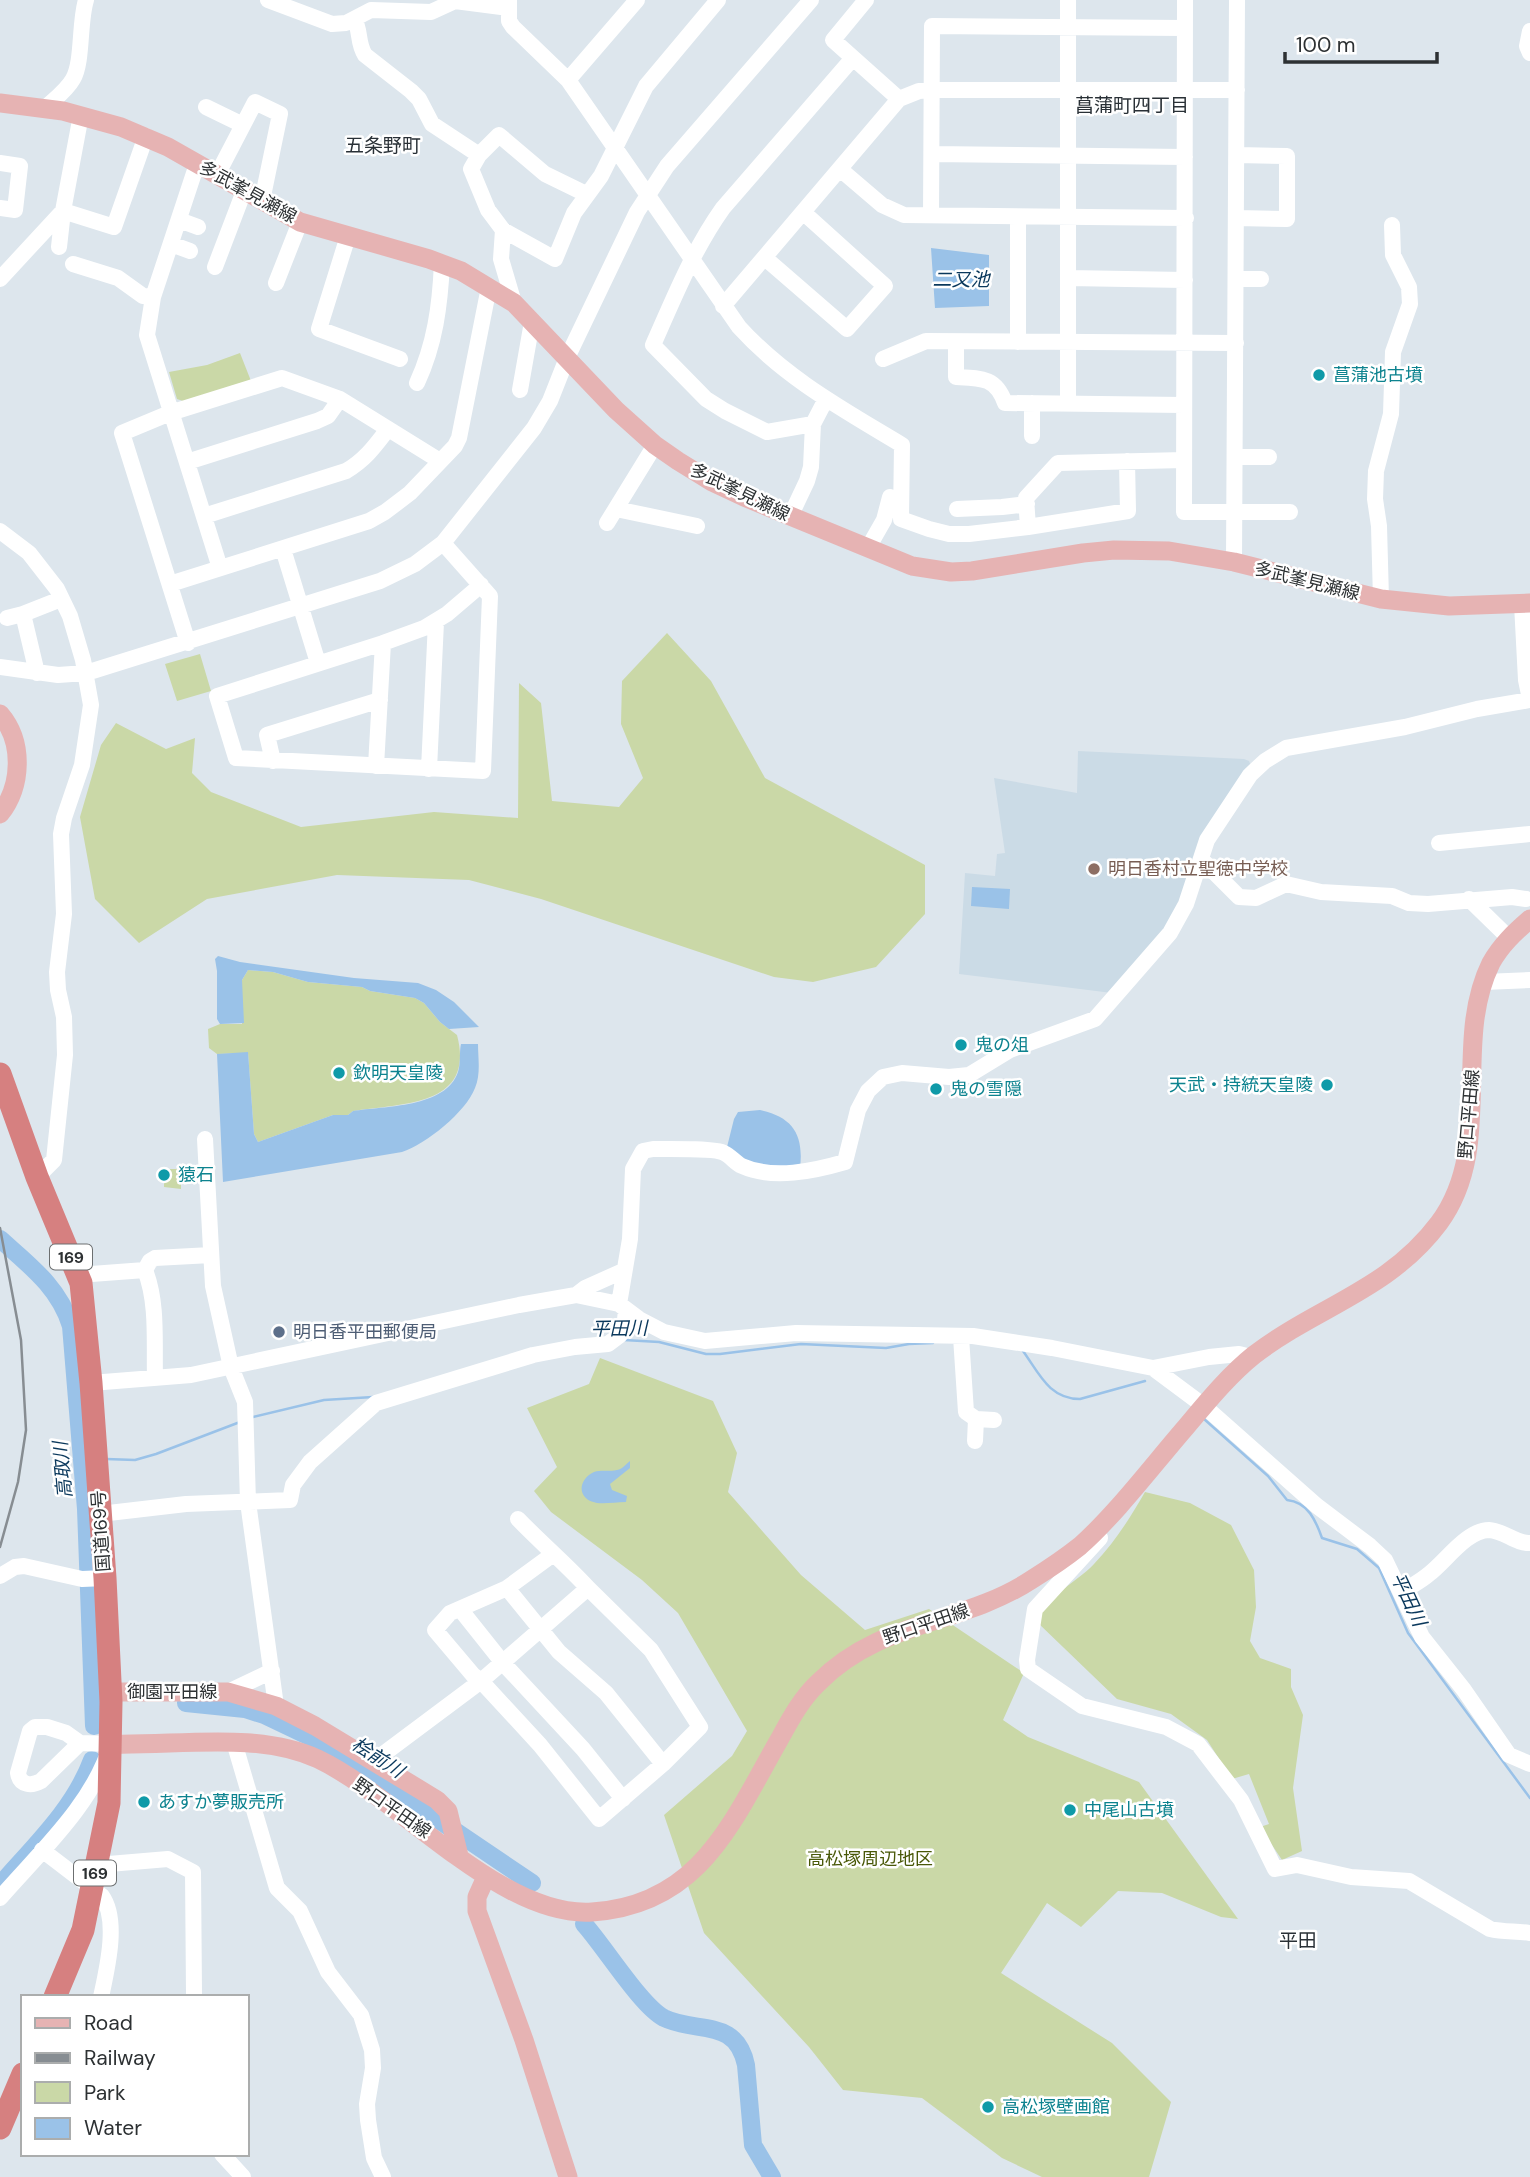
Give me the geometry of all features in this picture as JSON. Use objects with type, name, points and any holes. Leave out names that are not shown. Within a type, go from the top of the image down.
[{"type":"highway","name":"国道169号","points":[[0,1074],[37,1177],[78,1275],[85,1311],[100,1514],[93,1578],[111,1692],[109,1803],[83,1930],[56,1995]]},
{"type":"highway","points":[[0,2128],[21,2079]]},
{"type":"main road","name":"多武峯見瀬線","points":[[0,103],[81,115],[146,136],[300,222],[442,263],[514,303],[615,410],[655,445],[712,482],[912,566],[951,572],[972,571],[1083,553],[1114,550],[1169,551],[1234,562],[1381,599],[1449,606],[1526,603]]},
{"type":"main road","points":[[0,714],[11,732],[17,759],[13,790],[0,814]]},
{"type":"main road","name":"野口平田線","points":[[111,1744],[234,1742],[276,1745],[318,1759],[373,1792],[458,1850],[486,1877],[520,1896],[555,1908],[580,1912],[626,1907],[681,1882],[701,1865],[718,1845],[794,1713],[817,1683],[856,1652],[885,1636],[987,1603],[1028,1583],[1080,1546],[1251,1357],[1299,1324],[1385,1277],[1416,1251],[1443,1218],[1461,1180],[1469,1150],[1477,1005],[1492,961],[1528,909]]},
{"type":"main road","name":"御園平田線","points":[[111,1692],[229,1692],[276,1706],[437,1800],[451,1817],[458,1850]]},
{"type":"main road","points":[[486,1877],[477,1897],[477,1911],[524,2040],[568,2177]]},
{"type":"street","points":[[46,108],[66,88],[77,70],[81,21],[86,0]]},
{"type":"street","points":[[268,0],[339,25],[371,10],[431,12],[455,1],[509,4],[509,21],[513,27],[568,80],[739,327],[774,362],[826,399],[902,445],[901,519],[949,534],[969,534],[1128,511],[1126,461]]},
{"type":"street","points":[[568,80],[637,0]]},
{"type":"street","points":[[586,194],[545,174],[499,135],[479,155],[471,169],[488,210],[503,230],[555,259],[574,213],[601,176],[646,86],[718,0]]},
{"type":"street","points":[[0,667],[58,675],[86,673],[380,581],[399,573],[443,543],[543,414],[567,358],[646,196],[667,166],[811,0]]},
{"type":"street","points":[[866,0],[833,40],[900,99]]},
{"type":"street","points":[[1068,0],[1068,403]]},
{"type":"street","points":[[1185,0],[1184,512],[1290,512]]},
{"type":"street","points":[[1234,562],[1237,0]]},
{"type":"street","points":[[354,19],[359,29],[360,48],[365,55],[419,99],[432,124],[479,155]]},
{"type":"street","points":[[931,215],[932,26],[1185,28]]},
{"type":"street","points":[[1530,31],[1527,47],[1530,53]]},
{"type":"street","points":[[813,424],[767,432],[706,399],[653,345],[692,259],[723,208],[853,58]]},
{"type":"street","points":[[723,306],[900,99],[919,91],[1237,90]]},
{"type":"street","points":[[217,175],[255,102],[280,114],[262,201]]},
{"type":"street","points":[[206,107],[243,125]]},
{"type":"street","points":[[59,247],[81,115]]},
{"type":"street","points":[[63,211],[114,227],[146,136]]},
{"type":"street","points":[[932,154],[1185,157]]},
{"type":"street","points":[[1236,218],[1287,219],[1287,156],[1237,155]]},
{"type":"street","points":[[0,163],[20,166],[15,210],[0,208]]},
{"type":"street","points":[[197,164],[153,297],[147,335],[219,568]]},
{"type":"street","points":[[841,170],[891,211],[904,215],[1186,218]]},
{"type":"street","points":[[215,267],[244,191]]},
{"type":"street","points":[[0,279],[63,211]]},
{"type":"street","points":[[765,258],[847,329],[885,286],[804,213]]},
{"type":"street","points":[[1018,217],[1018,342]]},
{"type":"street","points":[[178,220],[198,227]]},
{"type":"street","points":[[276,283],[300,222]]},
{"type":"street","points":[[1381,599],[1376,471],[1391,414],[1393,352],[1410,304],[1409,287],[1393,255],[1392,225]]},
{"type":"street","points":[[503,230],[501,259],[514,303]]},
{"type":"street","points":[[348,236],[319,329],[400,359]]},
{"type":"street","points":[[171,244],[190,251]]},
{"type":"street","points":[[417,383],[434,339],[441,298],[442,263]]},
{"type":"street","points":[[73,264],[118,278],[143,296],[153,297]]},
{"type":"street","points":[[1068,278],[1185,280]]},
{"type":"street","points":[[1236,279],[1261,279]]},
{"type":"street","points":[[170,584],[355,526],[385,512],[410,493],[454,446],[462,429],[489,287]]},
{"type":"street","points":[[520,390],[532,322]]},
{"type":"street","points":[[883,359],[926,341],[1236,343]]},
{"type":"street","points":[[956,342],[956,377],[979,378],[992,383],[1000,390],[1005,402],[1184,405]]},
{"type":"street","points":[[188,643],[122,433],[170,412],[282,378],[340,399],[440,461]]},
{"type":"street","points":[[187,462],[317,422],[328,416],[340,399]]},
{"type":"street","points":[[790,517],[802,494],[811,467],[813,424],[826,399]]},
{"type":"street","points":[[1032,403],[1032,436]]},
{"type":"street","points":[[204,516],[346,471],[360,463],[373,450],[388,429]]},
{"type":"street","points":[[655,445],[611,516],[697,526]]},
{"type":"street","points":[[1235,457],[1269,457]]},
{"type":"street","points":[[1028,527],[1026,498],[1058,463],[1184,460]]},
{"type":"street","points":[[868,548],[884,520],[890,497]]},
{"type":"street","points":[[957,509],[1027,504]]},
{"type":"street","points":[[0,531],[29,553],[70,616],[86,673],[91,705],[82,765],[61,834],[64,914],[57,972],[64,1017],[65,1055],[54,1160],[37,1177]]},
{"type":"street","points":[[443,543],[491,596],[483,771],[236,758],[217,696],[383,643],[436,622],[481,585]]},
{"type":"street","points":[[283,549],[318,663]]},
{"type":"street","points":[[37,673],[15,616],[61,599]]},
{"type":"street","points":[[100,1514],[186,1504],[290,1500],[293,1485],[310,1462],[376,1403],[533,1355],[614,1339],[624,1328],[623,1271],[629,1239],[633,1169],[643,1151],[653,1149],[724,1152],[739,1165],[765,1171],[817,1170],[845,1162],[858,1110],[868,1091],[883,1077],[902,1073],[949,1077],[969,1075],[1010,1051],[1095,1019],[1170,933],[1186,904],[1208,840],[1250,775],[1265,761],[1286,748],[1405,727],[1476,709],[1530,700],[1526,680],[1526,603]]},
{"type":"street","points":[[429,769],[436,622]]},
{"type":"street","points":[[376,766],[383,643]]},
{"type":"street","points":[[273,761],[267,735],[380,700]]},
{"type":"street","points":[[1439,844],[1530,834]]},
{"type":"street","points":[[1201,859],[1239,897],[1245,899],[1255,898],[1286,884],[1321,892],[1392,896],[1409,903],[1428,904],[1512,897],[1528,909]]},
{"type":"street","points":[[1469,900],[1509,937]]},
{"type":"street","points":[[1484,982],[1530,979]]},
{"type":"street","points":[[205,1139],[212,1286],[231,1367],[245,1402],[248,1502],[276,1706]]},
{"type":"street","points":[[155,1378],[153,1317],[145,1270],[155,1258],[211,1255]]},
{"type":"street","points":[[78,1275],[145,1270]]},
{"type":"street","points":[[576,1295],[585,1288],[623,1271]]},
{"type":"street","points":[[91,1383],[191,1375],[576,1295],[623,1307],[664,1332],[705,1341],[796,1334],[962,1342],[972,1336],[1153,1368],[1209,1357],[1239,1354],[1251,1357]]},
{"type":"street","points":[[962,1342],[966,1412],[976,1419],[994,1420]]},
{"type":"street","points":[[1153,1368],[1204,1406],[1317,1506],[1385,1560],[1422,1637],[1510,1755],[1530,1764]]},
{"type":"street","points":[[975,1441],[976,1419]]},
{"type":"street","points":[[1133,1489],[1132,1504],[1035,1609],[1028,1669],[1083,1706],[1166,1727],[1198,1744],[1241,1800],[1275,1870],[1297,1865],[1351,1877],[1409,1881],[1490,1929],[1530,1933]]},
{"type":"street","points":[[517,1519],[552,1555],[562,1558],[588,1588],[651,1650],[700,1727],[663,1765],[599,1818],[540,1745],[473,1675],[435,1630],[450,1614],[507,1588],[552,1555]]},
{"type":"street","points":[[1402,1592],[1430,1574],[1464,1541],[1487,1530],[1504,1533],[1524,1544],[1530,1544]]},
{"type":"street","points":[[0,1576],[15,1567],[24,1566],[93,1578]]},
{"type":"street","points":[[507,1588],[559,1652],[606,1693],[663,1765]]},
{"type":"street","points":[[374,1761],[481,1681],[588,1588]]},
{"type":"street","points":[[460,1609],[503,1663],[583,1749],[623,1799]]},
{"type":"street","points":[[229,1692],[272,1671]]},
{"type":"street","points":[[234,1742],[277,1888],[300,1911],[328,1972],[361,2015],[372,2050],[368,2120],[374,2158],[383,2177]]},
{"type":"street","points":[[0,1898],[90,1792],[105,1764],[111,1744],[80,1743]]},
{"type":"street","points":[[42,1850],[106,1901],[110,1917],[108,1959],[101,1995]]},
{"type":"street","points":[[97,1865],[168,1859],[193,1872],[194,1994]]},
{"type":"street","points":[[224,2156],[243,2177]]},
{"type":"shaded area","name":"明日香村立聖徳中学校","points":[[1078,751],[1244,759],[1249,761],[1251,766],[1162,936],[1112,993],[959,974],[965,873],[995,876],[997,854],[1005,853],[994,778],[1077,793]]},
{"type":"green space","points":[[240,353],[251,381],[186,402],[177,399],[169,372],[207,365]]},
{"type":"green space","points":[[667,633],[711,681],[765,778],[925,865],[925,914],[876,967],[813,982],[774,977],[541,899],[469,880],[337,875],[207,899],[139,943],[95,899],[80,817],[101,745],[116,723],[166,749],[195,738],[192,773],[211,792],[301,827],[434,812],[518,818],[519,683],[541,703],[552,801],[619,807],[643,778],[621,724],[622,681]]},
{"type":"green space","points":[[200,654],[211,691],[177,701],[165,664]]},
{"type":"green space","points":[[248,970],[273,972],[308,982],[362,987],[370,991],[415,998],[424,1003],[440,1022],[457,1035],[460,1059],[456,1076],[445,1089],[430,1097],[353,1111],[348,1115],[333,1115],[258,1142],[254,1134],[248,1053],[217,1054],[209,1048],[208,1029],[220,1024],[242,1024],[242,980]]},
{"type":"green space","points":[[181,1169],[181,1189],[164,1187],[164,1170]]},
{"type":"green space","name":"高松塚周辺地区","points":[[600,1358],[713,1401],[737,1453],[728,1492],[801,1575],[865,1630],[929,1609],[1024,1673],[1003,1720],[1028,1737],[1139,1782],[1238,1919],[1221,1917],[1162,1893],[1118,1891],[1081,1927],[1047,1903],[1001,1973],[1112,2043],[1171,2102],[1149,2177],[1042,2177],[1002,2158],[922,2098],[843,2090],[809,2047],[704,1933],[664,1815],[732,1756],[747,1731],[678,1613],[642,1580],[551,1512],[534,1491],[557,1467],[527,1408],[589,1384]]},
{"type":"green space","points":[[1145,1492],[1190,1503],[1231,1525],[1254,1570],[1256,1607],[1250,1641],[1260,1658],[1291,1669],[1291,1687],[1303,1715],[1293,1788],[1302,1851],[1282,1860],[1260,1827],[1269,1824],[1249,1774],[1232,1779],[1207,1740],[1171,1714],[1117,1699],[1037,1622],[1054,1597],[1094,1564],[1109,1547]]},
{"type":"water","name":"二又池","points":[[931,248],[989,255],[989,306],[935,308]]},
{"type":"water","points":[[972,887],[1010,889],[1009,909],[971,906]]},
{"type":"water","points":[[218,956],[240,962],[354,978],[418,983],[436,990],[454,1002],[479,1027],[449,1029],[424,1003],[415,998],[370,991],[362,987],[308,982],[273,972],[248,970],[242,980],[244,1023],[220,1024],[217,1019],[215,959]]},
{"type":"water","points":[[461,1044],[478,1044],[479,1072],[475,1088],[454,1117],[412,1148],[402,1152],[223,1182],[217,1054],[248,1052],[254,1134],[258,1142],[333,1115],[348,1115],[353,1111],[413,1103],[441,1093],[451,1084],[458,1072]]},
{"type":"water","points":[[760,1110],[781,1117],[794,1129],[800,1146],[800,1168],[754,1166],[726,1151],[738,1112]]},
{"type":"water","points":[[630,1461],[630,1468],[610,1484],[612,1490],[627,1496],[626,1502],[597,1503],[586,1498],[582,1485],[588,1476],[597,1471],[619,1469]]},
{"type":"waterway","name":"高取川","points":[[0,1239],[51,1288],[71,1326],[86,1509],[94,1726]]},
{"type":"waterway","name":"平田川","points":[[624,1340],[659,1342],[706,1354],[801,1344],[886,1348],[933,1343]]},
{"type":"waterway","name":"平田川","points":[[1023,1351],[1046,1383],[1060,1395],[1069,1398],[1080,1399],[1145,1381]]},
{"type":"waterway","name":"平田川","points":[[253,1417],[324,1400],[373,1397]]},
{"type":"waterway","name":"平田川","points":[[1204,1419],[1268,1476],[1287,1500],[1306,1508],[1322,1538],[1357,1549],[1379,1568],[1408,1633],[1530,1798]]},
{"type":"waterway","name":"平田川","points":[[106,1459],[135,1460],[240,1422]]},
{"type":"waterway","name":"桧前川","points":[[186,1703],[245,1709],[308,1736],[353,1762],[532,1883]]},
{"type":"waterway","name":"高取川","points":[[0,1885],[64,1811],[92,1760]]},
{"type":"waterway","name":"桧前川","points":[[584,1924],[634,1989],[664,2018],[724,2033],[734,2040],[746,2065],[753,2145],[772,2177]]},
{"type":"railway","points":[[0,1228],[21,1340],[26,1430],[18,1482],[0,1547]]},
{"type":"place","name":"菖蒲池古墳","points":[[1319,375]]},
{"type":"place","name":"明日香村立聖徳中学校","points":[[1094,869]]},
{"type":"place","name":"鬼の俎","points":[[961,1045]]},
{"type":"place","name":"欽明天皇陵","points":[[339,1073]]},
{"type":"place","name":"天武・持統天皇陵","points":[[1327,1085]]},
{"type":"place","name":"鬼の雪隠","points":[[936,1089]]},
{"type":"place","name":"猿石","points":[[164,1175]]},
{"type":"place","name":"明日香平田郵便局","points":[[279,1332]]},
{"type":"place","name":"あすか夢販売所","points":[[144,1802]]},
{"type":"place","name":"中尾山古墳","points":[[1070,1810]]},
{"type":"place","name":"高松塚壁画館","points":[[988,2107]]},
{"type":"district","name":"菖蒲町四丁目","points":[[1132,105]]},
{"type":"district","name":"五条野町","points":[[383,145]]},
{"type":"district","name":"平田","points":[[1298,1940]]}]
